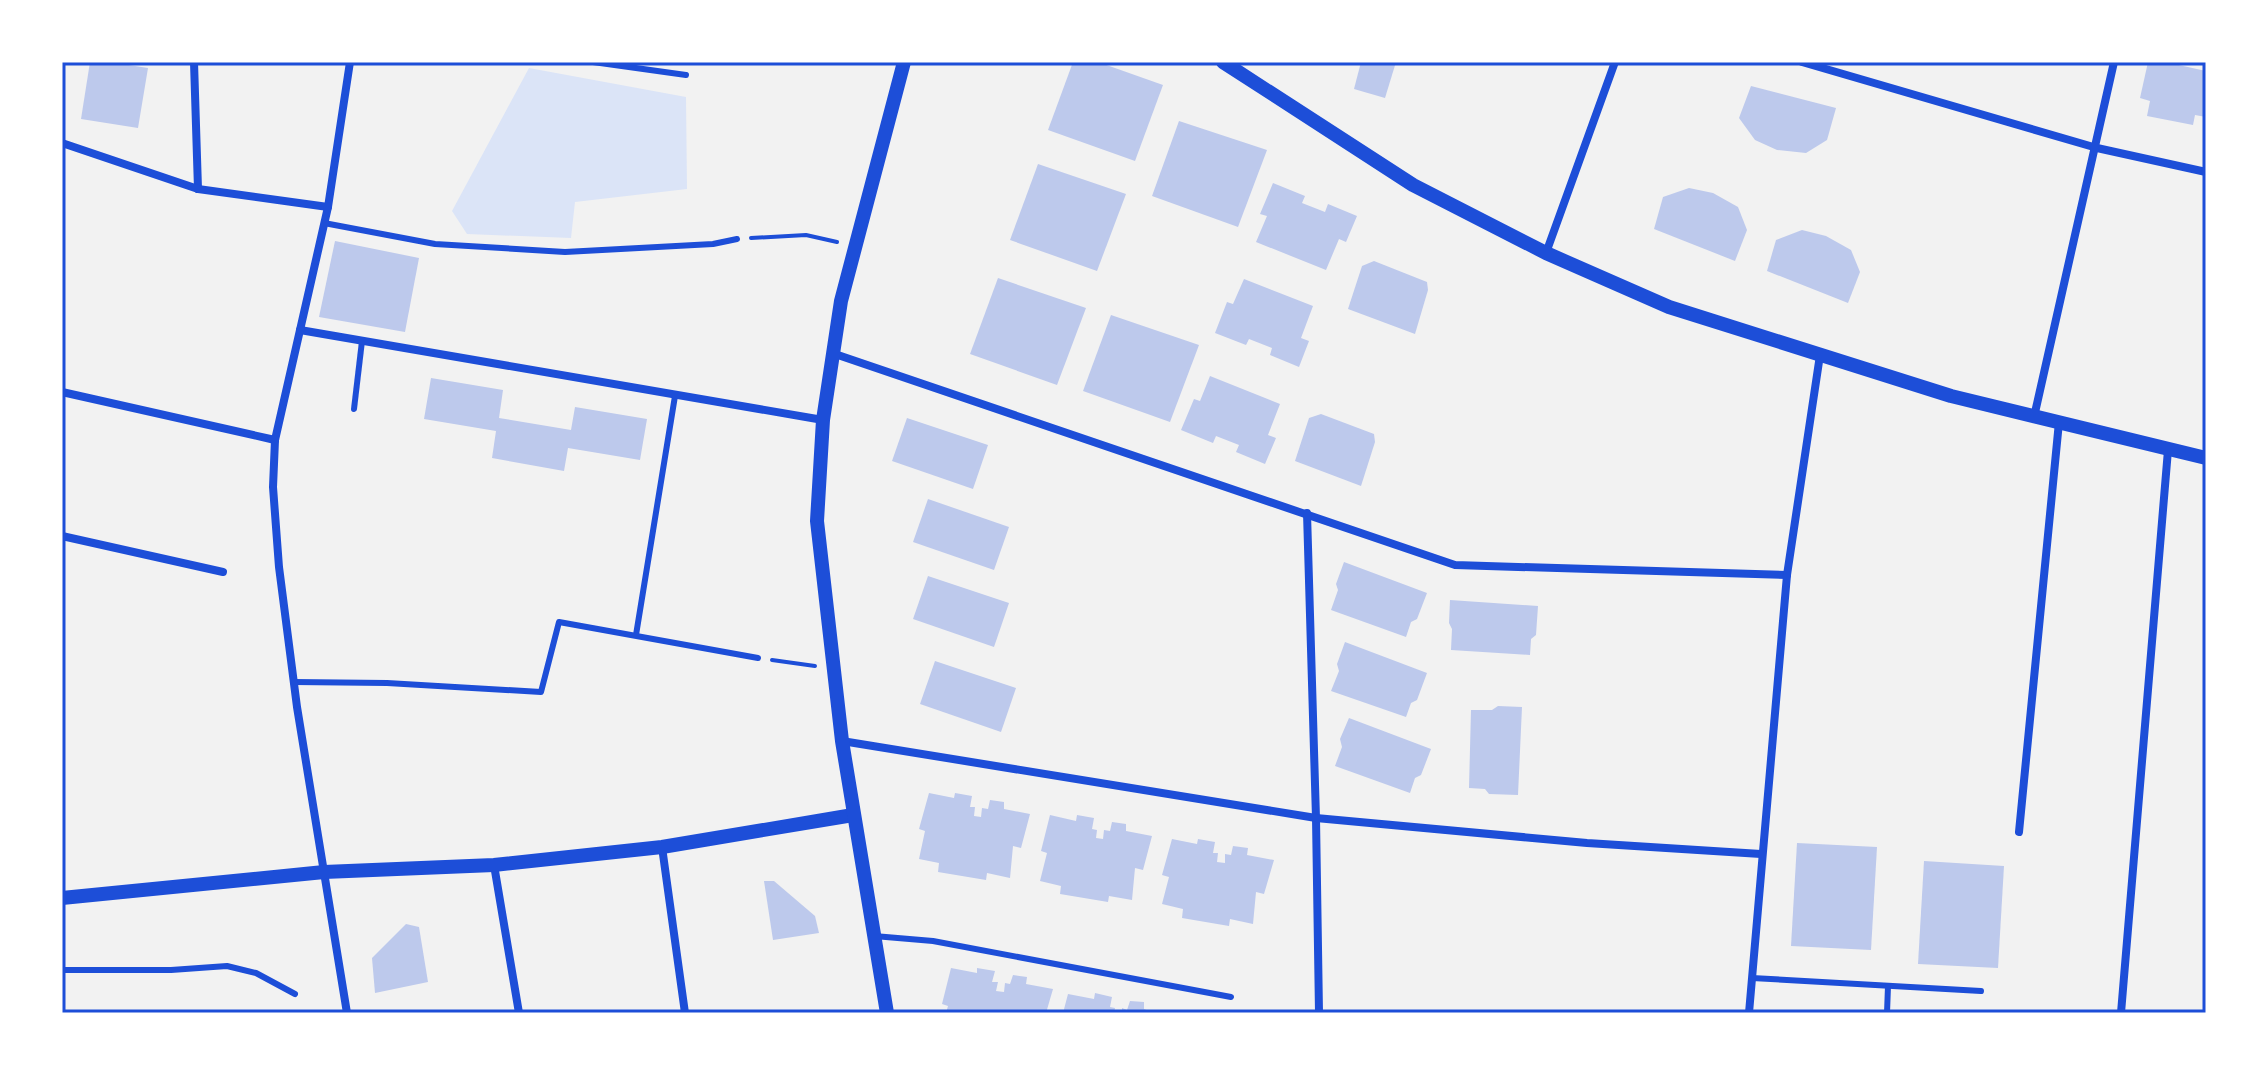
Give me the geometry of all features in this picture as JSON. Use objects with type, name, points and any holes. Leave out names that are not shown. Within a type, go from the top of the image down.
[{"type":"street","points":[[194,62],[198,189]]},
{"type":"street","points":[[347,1013],[294,682],[279,567],[273,487],[275,440],[328,207],[350,62]]},
{"type":"street","points":[[887,1013],[842,741],[817,521],[823,420],[841,301],[904,62]]},
{"type":"street","points":[[1223,62],[1413,185],[1546,253],[1669,307],[1951,396],[2206,458]]},
{"type":"street","points":[[1546,253],[1615,62]]},
{"type":"street","points":[[1802,62],[2097,148],[2206,172]]},
{"type":"street","points":[[2034,417],[2114,62]]},
{"type":"street","points":[[62,143],[198,189],[328,207]]},
{"type":"street","points":[[300,330],[823,420]]},
{"type":"street","points":[[832,353],[1455,565],[1787,575]]},
{"type":"street","points":[[1749,1013],[1787,575],[1820,355]]},
{"type":"street","points":[[62,392],[275,440]]},
{"type":"street","points":[[2019,832],[2059,422]]},
{"type":"street","points":[[2121,1013],[2168,450]]},
{"type":"street","points":[[1307,513],[1319,1013]]},
{"type":"street","points":[[62,536],[223,572]]},
{"type":"street","points":[[842,741],[1316,818],[1587,843],[1761,854]]},
{"type":"street","points":[[62,898],[324,872],[494,865],[662,847],[853,815]]},
{"type":"street","points":[[662,847],[685,1013]]},
{"type":"street","points":[[494,865],[519,1013]]},
{"type":"lane","points":[[593,62],[686,75]]},
{"type":"lane","points":[[324,223],[435,244],[565,252],[713,244],[737,239]]},
{"type":"lane","points":[[354,409],[362,341]]},
{"type":"lane","points":[[636,635],[675,396]]},
{"type":"lane","points":[[294,682],[387,683],[541,692],[559,622],[758,658]]},
{"type":"lane","points":[[874,936],[933,941],[1231,997]]},
{"type":"lane","points":[[62,970],[171,970],[227,966],[256,973],[295,994]]},
{"type":"lane","points":[[1752,978],[1981,991]]},
{"type":"lane","points":[[1887,1013],[1888,986]]},
{"type":"path","points":[[737,239],[806,235],[855,246]]},
{"type":"path","points":[[758,658],[833,668]]},
{"type":"shaded area","points":[[529,68],[686,97],[687,189],[575,202],[571,238],[467,234],[452,211]]},
{"type":"building","points":[[90,62],[148,68],[138,128],[81,119]]},
{"type":"building","points":[[1073,62],[1098,62],[1163,85],[1135,161],[1048,130]]},
{"type":"building","points":[[1361,62],[1396,62],[1385,98],[1354,89]]},
{"type":"building","points":[[2148,62],[2165,62],[2206,71],[2206,117],[2195,115],[2193,125],[2147,116],[2150,101],[2140,98]]},
{"type":"building","points":[[1751,86],[1836,108],[1827,140],[1806,153],[1777,150],[1755,140],[1739,118]]},
{"type":"building","points":[[1179,121],[1267,150],[1238,227],[1152,196]]},
{"type":"building","points":[[1038,164],[1126,194],[1097,271],[1010,240]]},
{"type":"building","points":[[1273,183],[1305,196],[1302,203],[1325,212],[1328,204],[1357,216],[1346,242],[1339,239],[1326,270],[1256,242],[1267,216],[1260,214]]},
{"type":"building","points":[[1689,188],[1713,193],[1738,207],[1747,230],[1735,261],[1654,229],[1663,197]]},
{"type":"building","points":[[1802,230],[1826,236],[1851,250],[1860,272],[1848,303],[1767,271],[1776,240]]},
{"type":"building","points":[[335,241],[419,258],[405,332],[319,317]]},
{"type":"building","points":[[1374,261],[1427,282],[1428,290],[1415,334],[1348,309],[1362,266]]},
{"type":"building","points":[[998,278],[1086,308],[1057,385],[970,354]]},
{"type":"building","points":[[1244,279],[1313,306],[1301,338],[1309,341],[1299,367],[1270,355],[1272,348],[1249,339],[1246,345],[1215,333],[1227,302],[1233,304]]},
{"type":"building","points":[[1111,315],[1199,345],[1170,422],[1083,391]]},
{"type":"building","points":[[1210,376],[1280,404],[1268,435],[1276,438],[1265,464],[1236,452],[1239,445],[1216,436],[1213,443],[1181,430],[1194,399],[1200,401]]},
{"type":"building","points":[[431,378],[503,390],[499,418],[571,430],[575,407],[647,419],[640,460],[568,448],[564,471],[492,458],[496,431],[424,419]]},
{"type":"building","points":[[1321,414],[1374,434],[1375,442],[1361,486],[1295,461],[1309,418]]},
{"type":"building","points":[[907,418],[988,445],[973,489],[892,461]]},
{"type":"building","points":[[928,499],[1009,527],[994,570],[913,542]]},
{"type":"building","points":[[1344,562],[1427,593],[1406,637],[1331,610]]},
{"type":"building","points":[[928,576],[1009,603],[994,647],[913,619]]},
{"type":"building","points":[[1450,600],[1538,606],[1536,635],[1531,639],[1530,655],[1451,650]]},
{"type":"building","points":[[1345,642],[1427,673],[1417,700],[1411,703],[1406,717],[1331,691]]},
{"type":"building","points":[[935,661],[1016,688],[1001,732],[920,704]]},
{"type":"building","points":[[1498,706],[1522,707],[1518,795],[1489,794],[1485,789],[1469,788],[1471,710],[1492,710]]},
{"type":"building","points":[[1349,718],[1431,749],[1410,793],[1335,766],[1342,747],[1340,739]]},
{"type":"building","points":[[929,793],[954,798],[955,793],[972,796],[970,807],[975,807],[974,816],[981,817],[982,808],[988,809],[990,800],[1004,802],[1004,809],[1030,814],[1021,848],[1013,846],[1010,878],[987,873],[986,880],[938,872],[939,863],[919,859],[925,831],[919,829]]},
{"type":"building","points":[[1050,815],[1076,821],[1077,815],[1094,818],[1092,829],[1097,830],[1096,838],[1103,839],[1104,830],[1110,831],[1112,822],[1126,824],[1126,831],[1152,836],[1143,870],[1135,868],[1132,900],[1109,896],[1108,902],[1060,894],[1061,886],[1040,881],[1047,853],[1041,851]]},
{"type":"building","points":[[1172,839],[1197,844],[1198,839],[1215,842],[1213,853],[1218,853],[1217,862],[1225,863],[1225,854],[1231,855],[1233,846],[1248,848],[1247,855],[1274,860],[1264,894],[1256,892],[1253,924],[1230,919],[1229,926],[1182,918],[1183,909],[1162,904],[1169,877],[1162,875]]},
{"type":"building","points":[[1797,843],[1877,847],[1871,950],[1791,946]]},
{"type":"building","points":[[1924,861],[2004,866],[1998,968],[1918,964]]},
{"type":"building","points":[[764,881],[774,881],[815,916],[819,933],[773,940]]},
{"type":"building","points":[[406,924],[419,927],[428,982],[375,993],[372,958]]},
{"type":"building","points":[[951,968],[977,973],[977,968],[995,971],[992,982],[998,982],[996,991],[1004,992],[1005,983],[1010,984],[1013,975],[1027,977],[1026,984],[1053,989],[1046,1013],[946,1013],[948,1006],[942,1004]]},
{"type":"building","points":[[1095,993],[1112,997],[1110,1007],[1115,1008],[1114,1013],[1063,1013],[1068,994],[1094,999]]},
{"type":"building","points":[[1130,1001],[1144,1002],[1144,1009],[1154,1013],[1122,1013],[1122,1008],[1127,1010]]}]
